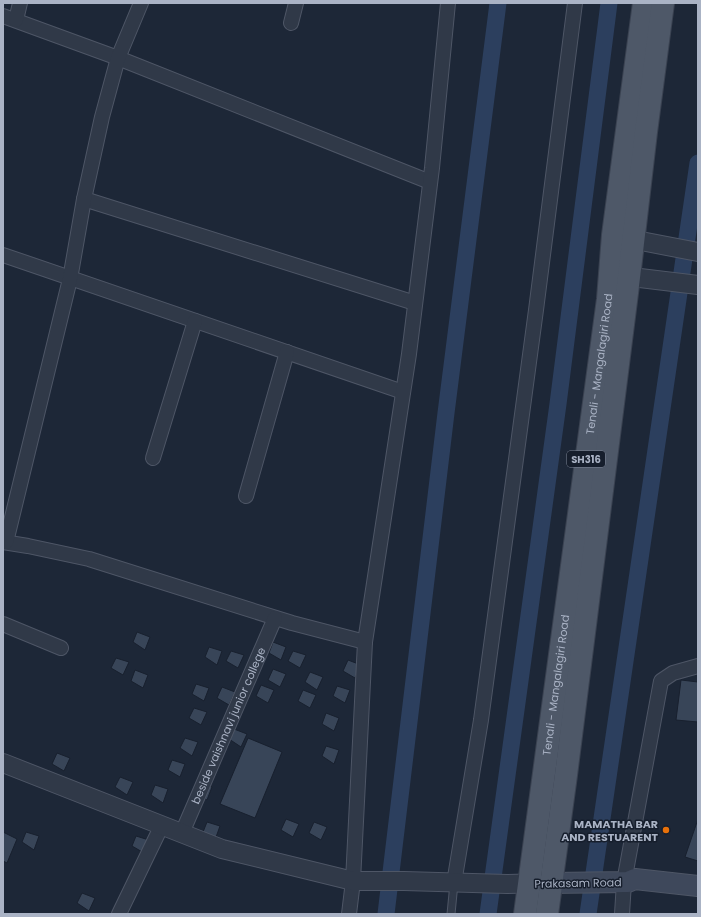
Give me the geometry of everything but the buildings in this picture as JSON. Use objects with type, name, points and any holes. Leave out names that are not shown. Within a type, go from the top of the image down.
[{"type":"main road","name":"Tenali - Mangalagiri Road","points":[[629,239],[644,3]]},
{"type":"main road","name":"Tenali - Mangalagiri Road","points":[[547,914],[553,883],[629,239],[663,3]]},
{"type":"main road","name":"Tenali - Mangalagiri Road","points":[[525,914],[607,307],[625,276]]},
{"type":"main road","name":"Prakasam Road","points":[[553,883],[621,882],[635,879],[698,886]]},
{"type":"main road","name":"Prakasam Road","points":[[621,882],[646,890],[698,897]]},
{"type":"street","points":[[20,3],[10,18],[118,58],[430,182]]},
{"type":"street","points":[[141,3],[118,58],[102,117],[84,199],[70,279],[4,542],[89,559],[275,618],[365,642]]},
{"type":"street","points":[[291,23],[296,3]]},
{"type":"street","points":[[348,914],[359,881],[365,642],[415,303],[430,182],[448,3]]},
{"type":"street","points":[[454,883],[481,720],[535,318],[575,3]]},
{"type":"street","points":[[84,199],[415,303]]},
{"type":"street","points":[[629,239],[698,252]]},
{"type":"street","points":[[3,255],[403,392]]},
{"type":"street","points":[[625,276],[698,285]]},
{"type":"street","points":[[153,458],[195,321]]},
{"type":"street","points":[[246,496],[287,352]]},
{"type":"street","name":"beside vaishnavi junior college","points":[[182,833],[275,618]]},
{"type":"street","points":[[3,624],[61,648]]},
{"type":"street","points":[[622,914],[621,882],[661,681],[672,673],[698,666]]},
{"type":"street","name":"Prakasam Road","points":[[3,762],[222,849],[359,881],[478,884],[553,883]]},
{"type":"street","points":[[119,914],[162,825]]},
{"type":"lane","points":[[451,914],[454,883]]},
{"type":"waterway","points":[[386,914],[446,413],[498,3]]},
{"type":"waterway","points":[[488,914],[558,404],[609,3]]},
{"type":"waterway","points":[[588,914],[698,163]]},
{"type":"place","name":"MAMATHA BAR AND RESTUARENT","points":[[666,830]]}]
